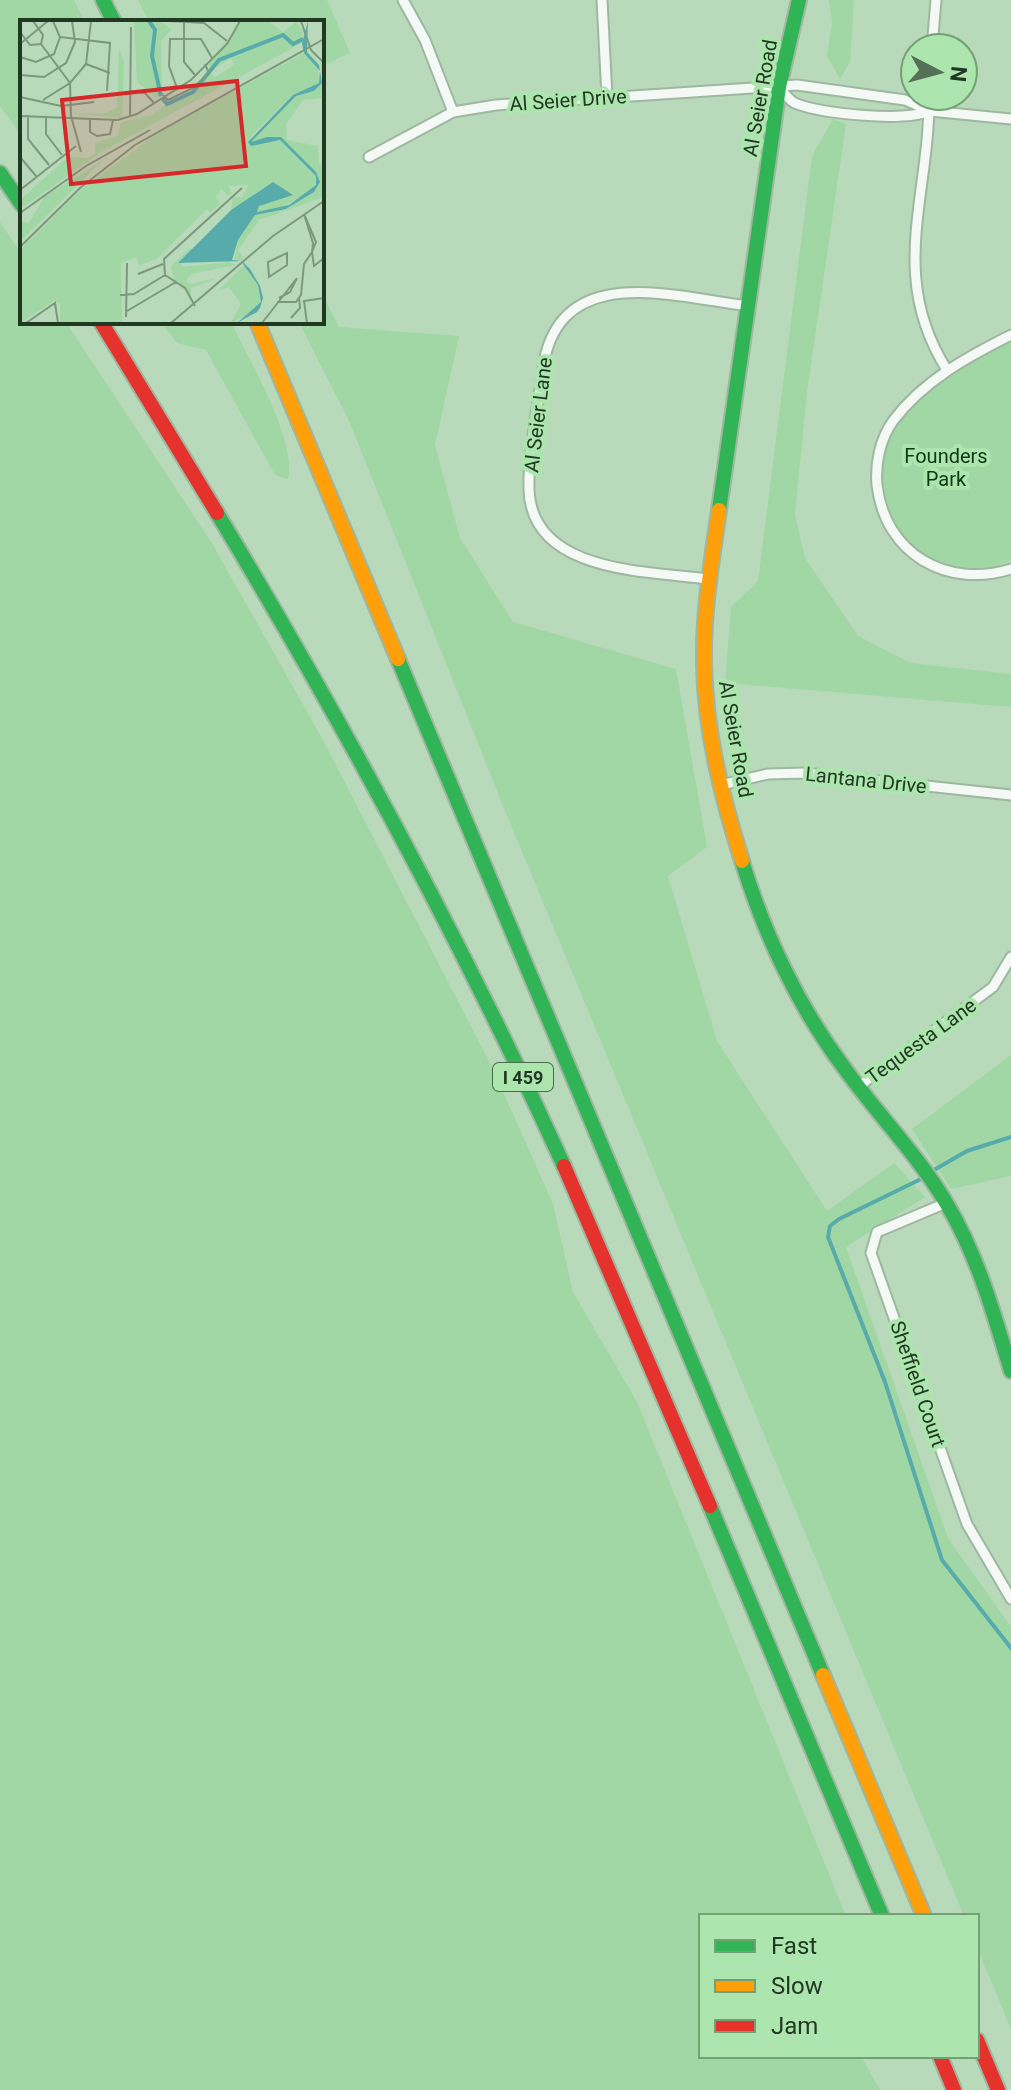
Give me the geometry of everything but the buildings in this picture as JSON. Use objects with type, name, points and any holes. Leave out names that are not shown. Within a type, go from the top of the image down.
[{"type":"main road","points":[[103,0],[113,20]]},
{"type":"main road","name":"Al Seier Road","points":[[799,0],[779,87],[709,579],[704,677],[707,714],[721,785],[745,868],[786,968],[828,1045],[946,1203],[983,1278],[1011,1371]]},
{"type":"main road","points":[[0,173],[20,202]]},
{"type":"main road","name":"I 459","points":[[102,324],[288,631],[385,808],[525,1081],[619,1290],[881,1914]]},
{"type":"main road","name":"I 459","points":[[258,324],[923,1914]]},
{"type":"main road","points":[[979,2045],[998,2090]]},
{"type":"main road","points":[[941,2058],[954,2090]]},
{"type":"street","points":[[403,0],[425,40],[453,112]]},
{"type":"street","points":[[602,0],[607,97]]},
{"type":"street","points":[[933,32],[936,0]]},
{"type":"street","name":"Al Seier Drive","points":[[369,157],[453,112],[496,105],[797,85],[899,99]]},
{"type":"street","points":[[779,87],[794,104],[874,116],[911,118],[927,112]]},
{"type":"street","points":[[930,112],[913,267],[918,310],[931,344],[947,370]]},
{"type":"street","points":[[940,112],[1011,119]]},
{"type":"street","name":"Al Seier Lane","points":[[709,579],[593,563],[563,550],[543,529],[529,493],[543,368],[546,349],[560,321],[572,310],[599,296],[633,292],[749,306]]},
{"type":"street","points":[[1011,335],[947,370],[892,423],[878,454],[879,504],[902,545],[924,563],[940,570],[977,577],[1011,569]]},
{"type":"street","name":"Lantana Drive","points":[[721,785],[768,774],[805,773],[1011,795]]},
{"type":"street","name":"Tequesta Lane","points":[[858,1087],[966,1010],[993,987],[1011,957]]},
{"type":"street","name":"Sheffield Court","points":[[946,1203],[877,1232],[871,1253],[967,1524],[1011,1599]]},
{"type":"green space","points":[[0,0],[74,0],[84,20],[20,20],[20,133],[0,106]]},
{"type":"green space","points":[[138,0],[327,0],[350,53],[324,65],[324,20],[148,20]]},
{"type":"green space","points":[[829,0],[854,0],[850,62],[840,79],[827,56],[832,22]]},
{"type":"green space","points":[[833,119],[846,124],[807,392],[795,514],[805,558],[858,636],[911,663],[1011,674],[1011,707],[725,683],[731,607],[758,581],[812,156]]},
{"type":"green space","points":[[0,222],[20,252],[20,324],[67,324],[213,545],[324,742],[491,1065],[553,1204],[573,1292],[637,1402],[845,1914],[699,1914],[699,2058],[862,2058],[880,2090],[0,2090]]},
{"type":"green space","points":[[324,297],[339,327],[459,336],[435,445],[460,538],[513,622],[676,669],[707,847],[668,876],[717,1041],[827,1211],[894,1163],[925,1197],[846,1247],[948,1538],[1011,1627],[1011,2029],[979,1953],[979,1914],[963,1914],[501,801],[350,423],[300,324],[324,324]]},
{"type":"green space","points":[[163,324],[232,324],[279,422],[289,462],[288,479],[275,475],[206,350],[177,343]]},
{"type":"green space","name":"Founders Park","points":[[1011,339],[1011,560],[989,568],[967,569],[946,565],[910,543],[896,525],[886,505],[881,483],[880,453],[900,418],[940,375]]},
{"type":"green space","points":[[1011,1055],[1011,1176],[951,1189],[912,1129]]},
{"type":"waterway","points":[[934,1170],[967,1151],[1011,1137]]},
{"type":"waterway","points":[[921,1179],[839,1219],[830,1226],[828,1237],[885,1382],[942,1560],[1011,1648]]},
{"type":"traffic: fast","points":[[103,0],[113,20]]},
{"type":"traffic: fast","points":[[719,510],[779,87],[799,0]]},
{"type":"traffic: fast","points":[[0,173],[20,202]]},
{"type":"traffic: fast","points":[[217,513],[400,835],[485,999],[564,1166]]},
{"type":"traffic: fast","points":[[398,659],[823,1675]]},
{"type":"traffic: fast","points":[[742,861],[772,943],[798,996],[828,1046],[924,1170],[959,1225],[984,1286],[1011,1371]]},
{"type":"traffic: fast","points":[[710,1506],[881,1914]]},
{"type":"traffic: slow","points":[[258,324],[398,659]]},
{"type":"traffic: slow","points":[[719,510],[705,624],[705,688],[716,764],[742,861]]},
{"type":"traffic: slow","points":[[823,1675],[923,1914]]},
{"type":"traffic: jam","points":[[102,324],[217,513]]},
{"type":"traffic: jam","points":[[564,1166],[710,1506]]},
{"type":"traffic: jam","points":[[979,2045],[998,2090]]},
{"type":"traffic: jam","points":[[941,2058],[954,2090]]}]
